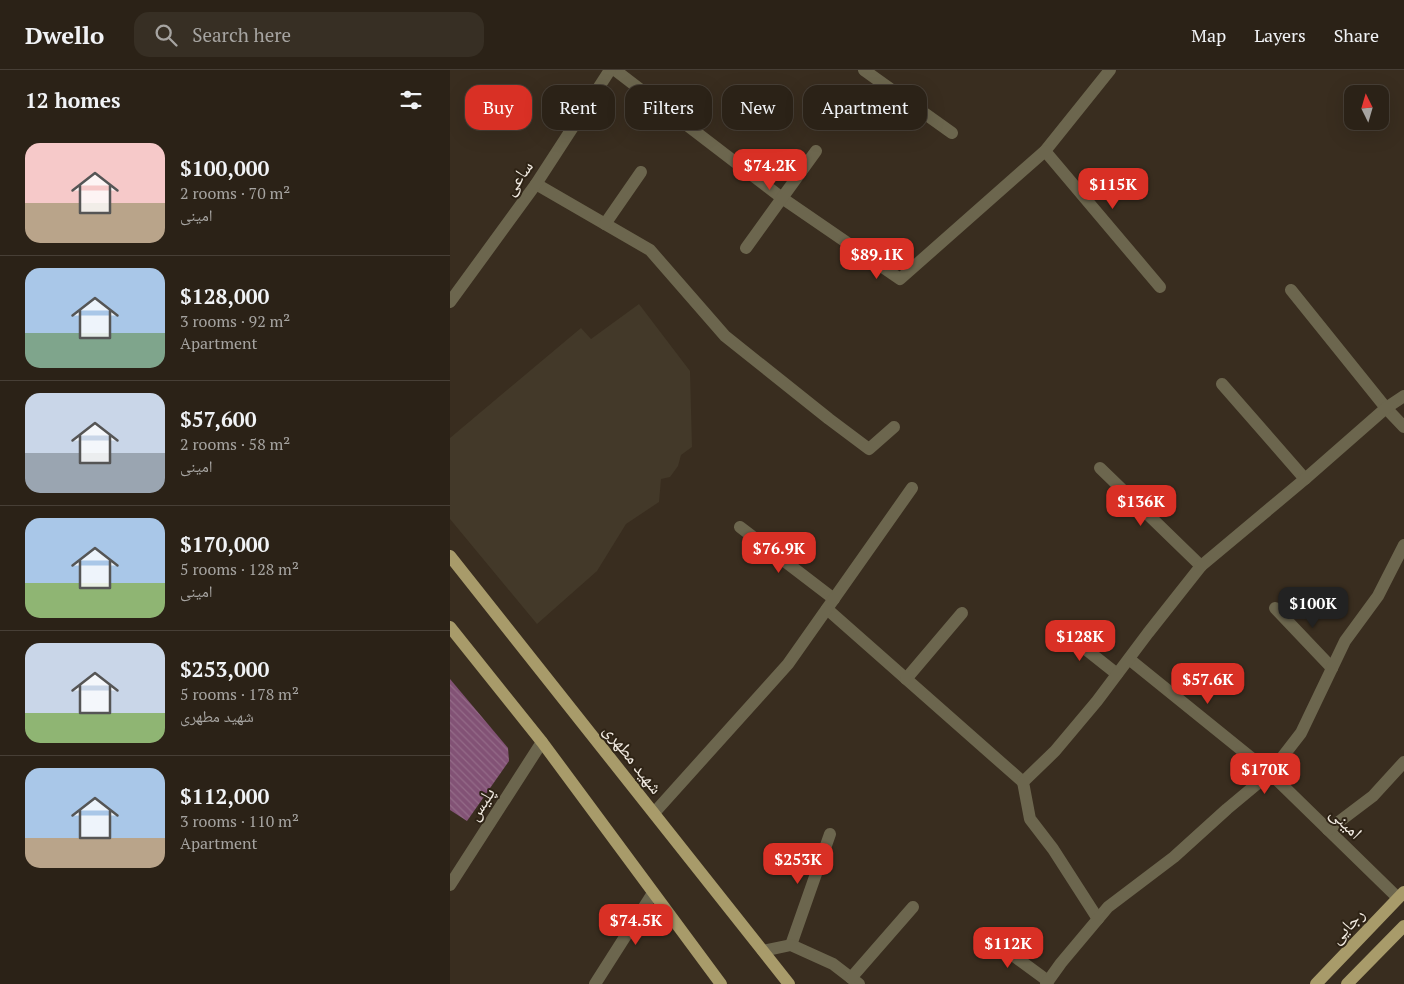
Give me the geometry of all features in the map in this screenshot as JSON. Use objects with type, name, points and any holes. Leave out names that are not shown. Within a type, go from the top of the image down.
[{"type":"main road","name":"شهید مطهری","points":[[450,556],[789,984]]},
{"type":"main road","points":[[450,627],[542,742],[721,984]]},
{"type":"main road","name":"رجایی","points":[[1316,984],[1401,895]]},
{"type":"main road","points":[[1347,984],[1404,926]]},
{"type":"street","name":"ساعی","points":[[450,302],[536,184],[610,70]]},
{"type":"street","points":[[615,70],[782,198],[900,279],[1045,151],[1110,70]]},
{"type":"street","points":[[864,70],[952,133]]},
{"type":"street","points":[[746,248],[816,151]]},
{"type":"street","points":[[1045,151],[1160,287]]},
{"type":"street","points":[[605,224],[641,172]]},
{"type":"street","points":[[536,184],[650,250],[726,336],[869,449],[894,427]]},
{"type":"street","points":[[1291,290],[1386,408],[1404,427]]},
{"type":"street","points":[[1222,384],[1305,479]]},
{"type":"street","points":[[1022,782],[1055,751],[1097,702],[1201,566],[1386,408],[1404,396]]},
{"type":"street","points":[[1100,468],[1201,566]]},
{"type":"street","points":[[654,813],[788,664],[912,488]]},
{"type":"street","points":[[740,527],[831,604],[906,679],[1022,782],[1030,819],[1053,849],[1098,919]]},
{"type":"street","points":[[984,934],[1047,983],[1061,963],[1108,908],[1174,857],[1226,809],[1270,773],[1301,732],[1345,641],[1378,596],[1404,546]]},
{"type":"street","points":[[1275,608],[1332,668]]},
{"type":"street","points":[[906,679],[962,613]]},
{"type":"street","points":[[1060,628],[1117,674]]},
{"type":"street","name":"امینی","points":[[1129,659],[1270,773],[1328,830],[1401,895]]},
{"type":"street","name":"پلیس","points":[[450,885],[542,742]]},
{"type":"street","points":[[1328,830],[1373,796],[1404,762]]},
{"type":"street","points":[[791,945],[830,834]]},
{"type":"street","points":[[595,984],[654,893]]},
{"type":"street","points":[[763,951],[791,945],[833,964],[855,981],[913,907]]},
{"type":"shaded area","points":[[639,304],[690,371],[692,447],[681,455],[678,466],[670,477],[661,479],[659,502],[626,524],[597,571],[537,624],[450,519],[450,438],[581,328],[591,339]]},
{"type":"building","points":[[450,679],[508,748],[509,761],[467,821],[450,810]]}]
